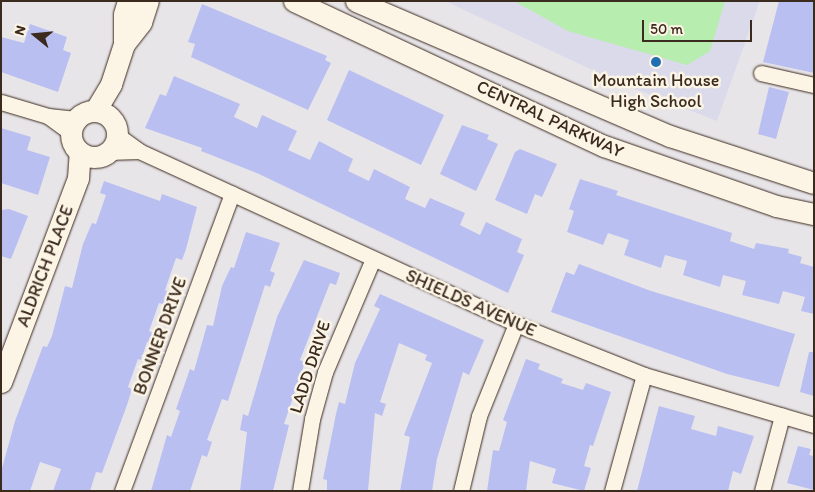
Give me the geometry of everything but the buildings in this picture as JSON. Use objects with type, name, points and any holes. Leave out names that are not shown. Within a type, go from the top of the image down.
[{"type":"main road","points":[[93,134],[124,44],[128,1]]},
{"type":"main road","points":[[124,44],[142,22],[148,1]]},
{"type":"main road","name":"CENTRAL PARKWAY","points":[[294,1],[604,146],[768,203],[814,214]]},
{"type":"main road","name":"CENTRAL PARKWAY","points":[[356,1],[670,136],[814,183]]},
{"type":"main road","name":"ALDRICH PLACE","points":[[1,382],[93,134]]},
{"type":"street","points":[[761,74],[814,85]]},
{"type":"street","points":[[1,102],[48,116],[93,134]]},
{"type":"street","name":"SHIELDS AVENUE","points":[[93,134],[139,151],[516,324],[644,375],[814,425]]},
{"type":"street","name":"BONNER DRIVE","points":[[122,491],[232,194]]},
{"type":"street","name":"LADD DRIVE","points":[[300,491],[312,419],[325,372],[373,259]]},
{"type":"street","points":[[461,491],[479,416],[516,324]]},
{"type":"street","points":[[612,491],[644,375]]},
{"type":"street","points":[[762,491],[782,416]]},
{"type":"shaded area","name":"Mountain House High School","points":[[445,1],[760,1],[717,121],[620,83]]},
{"type":"green space","points":[[514,1],[725,1],[710,51],[687,65],[568,31]]},
{"type":"place","name":"Mountain House High School","points":[[656,62]]}]
